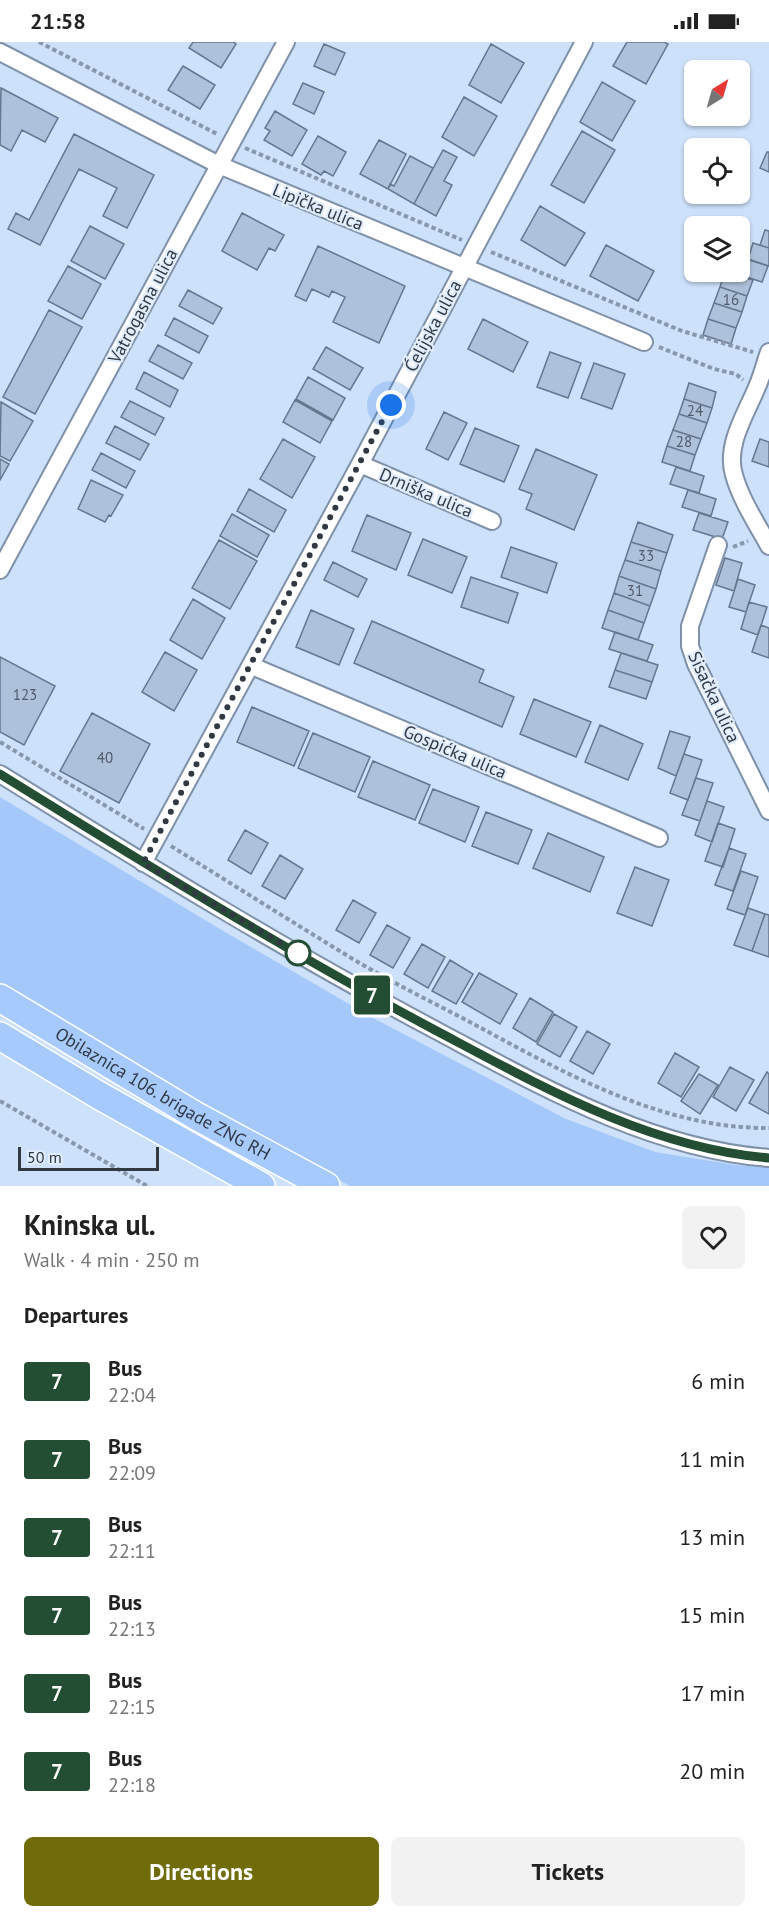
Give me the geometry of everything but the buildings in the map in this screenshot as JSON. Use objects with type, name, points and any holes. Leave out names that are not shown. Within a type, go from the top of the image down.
[{"type":"highway","name":"Obilaznica 106. brigade ZNG RH","points":[[0,998],[198,1117],[326,1186]]},
{"type":"highway","name":"Obilaznica 106. brigade ZNG RH","points":[[0,1036],[100,1096],[261,1186]]},
{"type":"street","name":"Vatrogasna ulica","points":[[0,570],[286,42]]},
{"type":"street","name":"Ćelijska ulica","points":[[143,863],[252,666],[584,42]]},
{"type":"street","name":"Lipička ulica","points":[[0,52],[219,165],[644,342]]},
{"type":"street","points":[[764,354],[749,407],[732,450],[732,462],[734,476],[742,495],[769,546]]},
{"type":"street","name":"Drniška ulica","points":[[360,464],[492,521]]},
{"type":"street","name":"Sisačka ulica","points":[[718,545],[690,626],[690,645],[696,664],[769,811]]},
{"type":"street","name":"Gospićka ulica","points":[[252,666],[659,838]]},
{"type":"street","points":[[0,774],[143,863],[396,1009],[524,1077],[597,1111],[650,1132],[735,1155],[769,1158]]},
{"type":"path","points":[[39,42],[232,142],[682,331],[764,354]]},
{"type":"path","points":[[644,342],[678,353],[714,369],[736,374],[751,386],[745,402],[749,407]]},
{"type":"path","points":[[0,742],[350,958],[516,1047],[622,1098],[690,1119],[748,1128],[769,1128]]},
{"type":"path","points":[[0,1101],[147,1186]]},
{"type":"shaded area","points":[[0,797],[373,1018],[566,1119],[655,1152],[736,1165],[769,1167],[769,1186],[350,1186],[119,1057],[0,985]]},
{"type":"bus line","name":"7","points":[[0,774],[143,863],[277,942],[524,1077],[597,1111],[650,1132],[735,1155],[769,1158]]},
{"type":"route","points":[[298,953],[143,863],[252,666],[391,405]]}]
